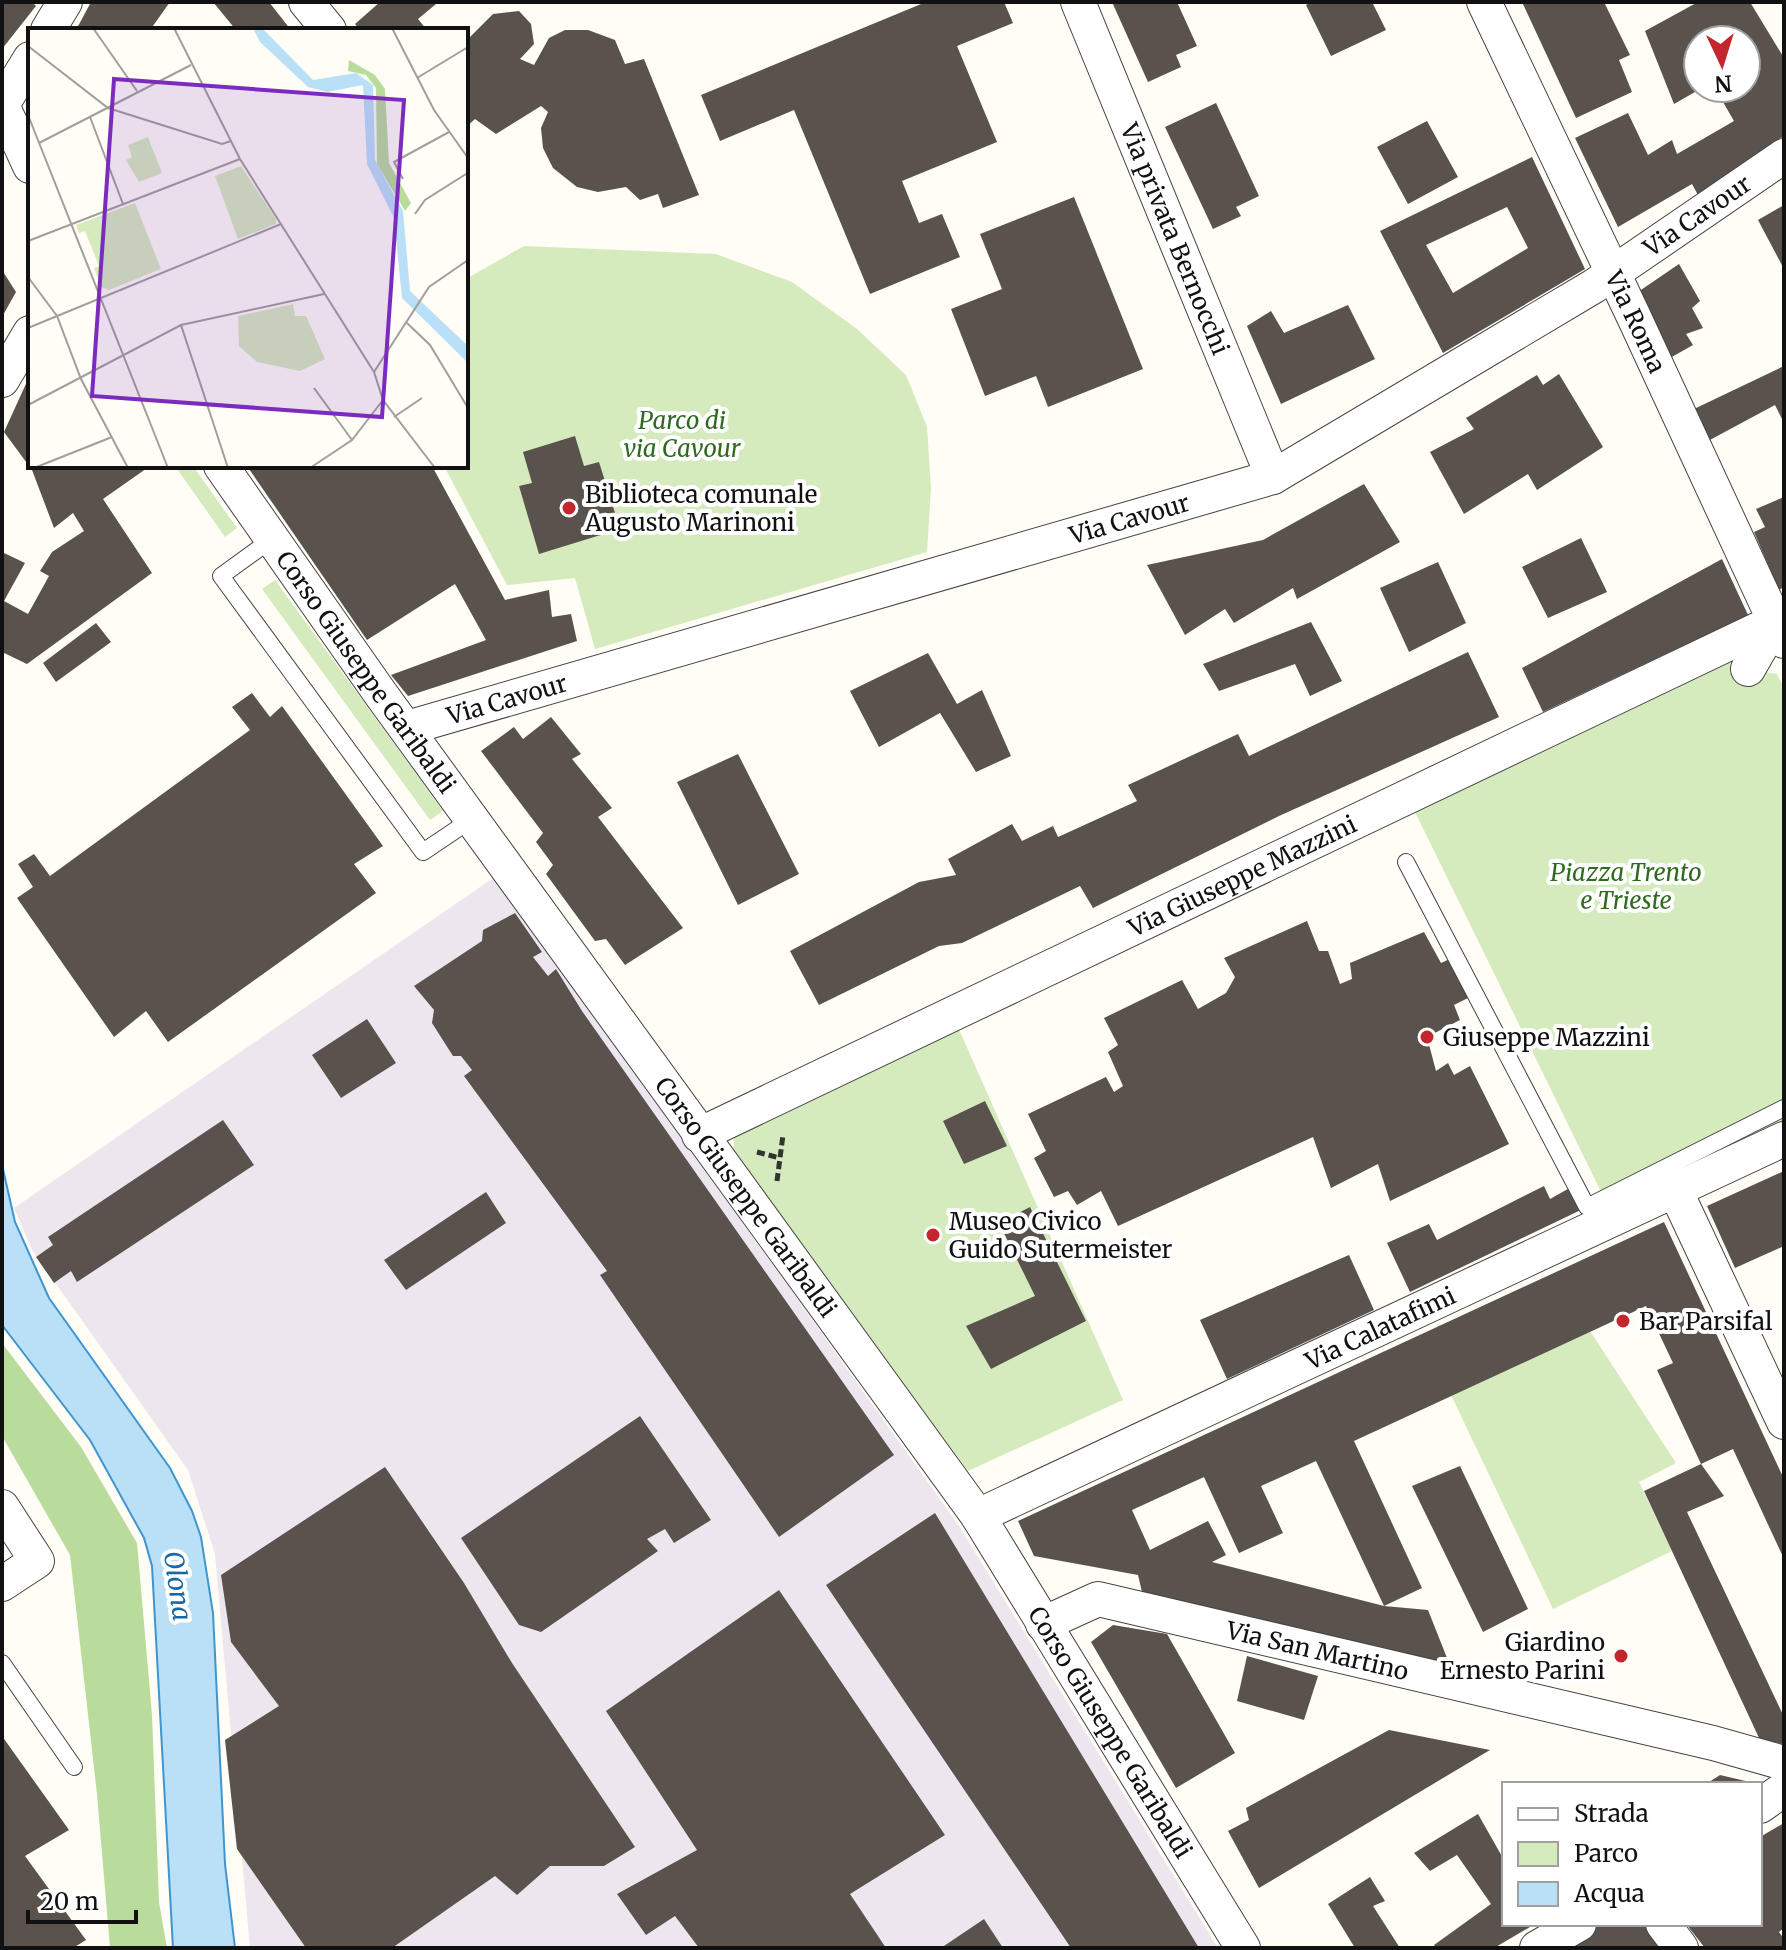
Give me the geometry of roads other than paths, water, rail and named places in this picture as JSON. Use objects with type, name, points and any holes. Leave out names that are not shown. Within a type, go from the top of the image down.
[{"type":"street","points":[[49,28],[65,2]]},
{"type":"street","points":[[306,2],[327,28]]},
{"type":"street","name":"Via privata Bernocchi","points":[[1078,2],[1273,477]]},
{"type":"street","name":"Via Roma","points":[[1484,2],[1781,627]]},
{"type":"street","points":[[28,62],[2,105],[28,162]]},
{"type":"street","name":"Via Cavour","points":[[407,728],[1273,477],[1613,273],[1784,156]]},
{"type":"street","points":[[2,380],[28,336]]},
{"type":"street","name":"Corso Giuseppe Garibaldi","points":[[222,468],[380,693],[978,1516],[1243,1948]]},
{"type":"street","points":[[1748,669],[1781,627]]},
{"type":"street","name":"Via Giuseppe Mazzini","points":[[699,1135],[1781,627]]},
{"type":"street","name":"Via Calatafimi","points":[[978,1516],[1784,1139]]},
{"type":"street","points":[[1675,1190],[1784,1422]]},
{"type":"street","points":[[2,1507],[37,1561],[2,1584]]},
{"type":"street","name":"Via San Martino","points":[[1043,1624],[1098,1599],[1713,1743],[1784,1763]]},
{"type":"street","points":[[1762,1805],[1784,1789]]},
{"type":"street","points":[[1537,1948],[1576,1926]]},
{"type":"street","points":[[1664,1926],[1681,1948]]},
{"type":"lane","points":[[272,539],[221,576],[423,852],[472,819]]},
{"type":"lane","points":[[1406,862],[1587,1207],[1784,1108]]},
{"type":"lane","points":[[2,1663],[74,1767]]},
{"type":"water","name":"Olona","points":[[2,1165],[15,1222],[49,1298],[170,1468],[192,1511],[201,1537],[213,1613],[225,1864],[235,1948],[173,1948],[152,1566],[144,1538],[90,1440],[2,1325]]},
{"type":"place","name":"Biblioteca comunale Augusto Marinoni","points":[[569,508]]},
{"type":"place","name":"Giuseppe Mazzini","points":[[1427,1037]]},
{"type":"place","name":"Museo Civico Guido Sutermeister","points":[[933,1235]]},
{"type":"place","name":"Bar Parsifal","points":[[1623,1321]]},
{"type":"place","name":"Giardino Ernesto Parini","points":[[1621,1656]]},
{"type":"park label","name":"Parco di via Cavour","points":[[682,434]]},
{"type":"park label","name":"Piazza Trento e Trieste","points":[[1626,886]]}]
